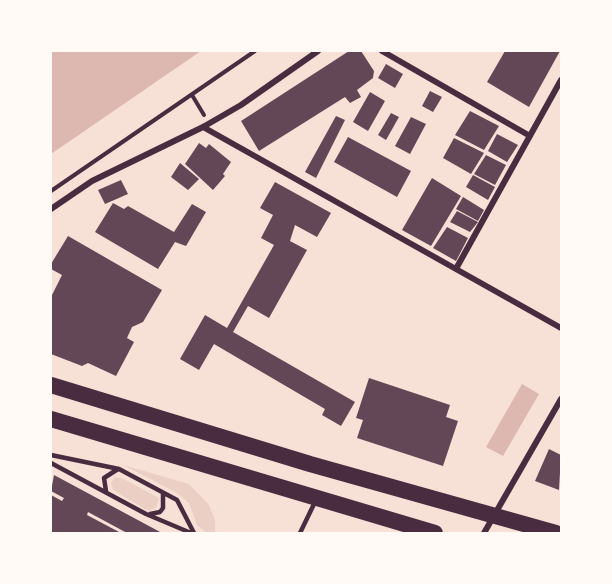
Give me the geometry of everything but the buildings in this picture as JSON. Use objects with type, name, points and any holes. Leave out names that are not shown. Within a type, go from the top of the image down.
[{"type":"highway","points":[[51,385],[494,518],[556,533]]},
{"type":"highway","points":[[51,419],[435,533]]},
{"type":"street","points":[[51,209],[92,181],[203,127],[241,105],[318,51]]},
{"type":"street","points":[[382,51],[530,136]]},
{"type":"street","points":[[457,267],[561,80]]},
{"type":"street","points":[[203,127],[457,267],[561,328]]},
{"type":"street","points":[[484,533],[561,399]]},
{"type":"lane","points":[[51,456],[118,469],[161,491],[177,500],[182,506],[192,533]]},
{"type":"lane","points":[[51,463],[146,514],[192,533]]},
{"type":"lane","points":[[108,493],[104,489],[104,478],[118,469]]},
{"type":"lane","points":[[146,514],[155,514],[163,507],[165,496],[161,491]]},
{"type":"lane","points":[[300,533],[316,499]]},
{"type":"path","points":[[51,190],[255,51]]},
{"type":"path","points":[[192,95],[204,116]]},
{"type":"shaded area","points":[[51,51],[201,51],[51,154]]},
{"type":"shaded area","points":[[522,384],[539,394],[503,456],[486,447]]},
{"type":"shaded area","points":[[123,465],[189,484],[209,505],[215,520],[215,533],[207,533],[197,525],[189,503],[177,493]]},
{"type":"shaded area","points":[[115,477],[122,478],[159,498],[156,508],[148,511],[113,490],[111,483]]}]
